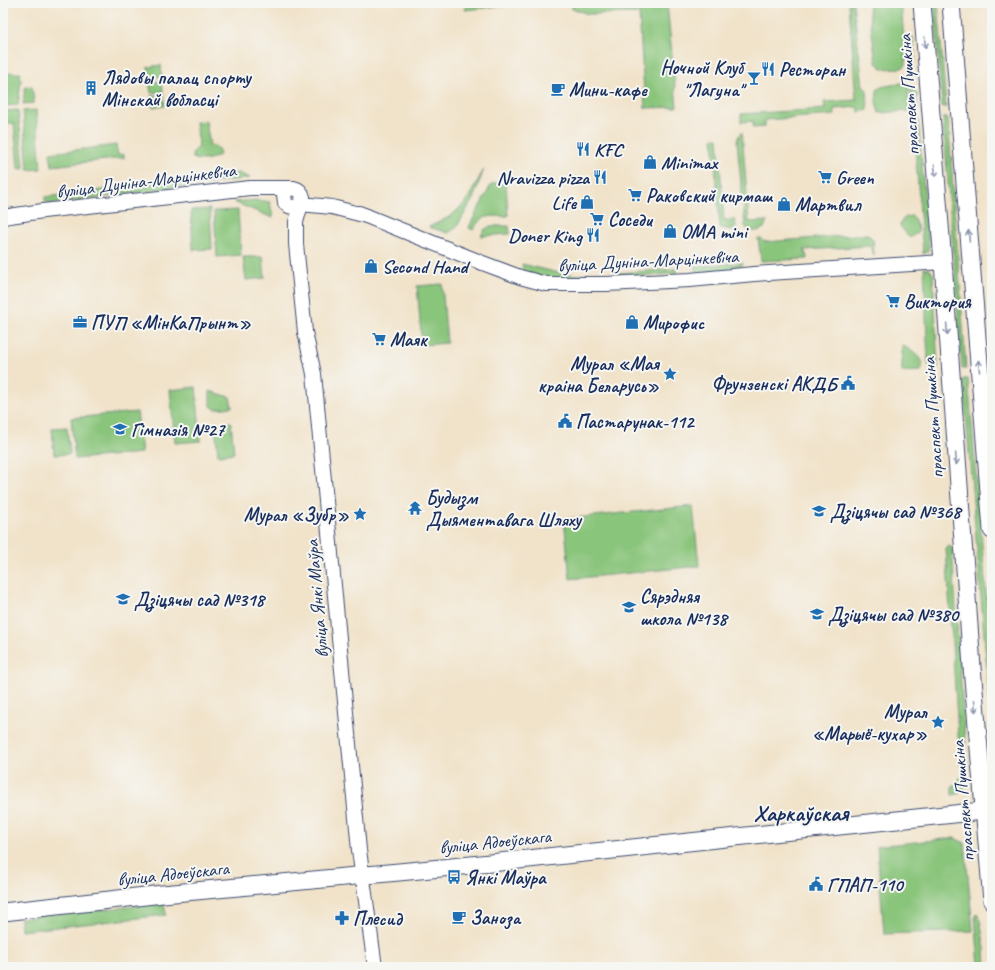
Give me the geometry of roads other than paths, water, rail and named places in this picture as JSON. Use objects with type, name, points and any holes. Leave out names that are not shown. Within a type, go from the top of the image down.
[{"type":"main road","name":"праспект Пушкіна","points":[[922,3],[943,262],[962,544],[988,810],[992,901]]},
{"type":"main road","points":[[951,3],[992,530]]},
{"type":"main road","name":"вуліца Адоеўскага","points":[[3,912],[163,894],[362,876],[988,810]]},
{"type":"street","name":"вуліца Дуніна-Марцінкевіча","points":[[3,217],[43,211],[250,188],[298,194],[332,207],[367,216],[480,262],[520,277],[546,284],[606,284],[682,280],[943,262]]},
{"type":"street","points":[[250,188],[264,190],[276,195],[285,203],[293,207],[298,194]]},
{"type":"street","name":"вуліца Янкі Маўра","points":[[298,194],[296,244],[305,332],[314,374],[362,876],[375,967]]},
{"type":"street","points":[[285,203],[296,244]]},
{"type":"place","name":"Ресторан","points":[[768,69]]},
{"type":"place","name":"Ночной Клуб \"Лагуна\"","points":[[754,78]]},
{"type":"place","name":"Лядовы палац спорту Мінскай вобласці","points":[[91,88]]},
{"type":"place","name":"Мини-кафе","points":[[558,89]]},
{"type":"place","name":"KFC","points":[[583,149]]},
{"type":"place","name":"Minimax","points":[[650,162]]},
{"type":"place","name":"Nravizza pizza","points":[[600,177]]},
{"type":"place","name":"Green","points":[[825,177]]},
{"type":"place","name":"Раковский кирмаш","points":[[635,195]]},
{"type":"place","name":"Life","points":[[587,202]]},
{"type":"place","name":"Мартвил","points":[[784,204]]},
{"type":"place","name":"Соседи","points":[[597,219]]},
{"type":"place","name":"ОМА mini","points":[[670,231]]},
{"type":"place","name":"Doner King","points":[[593,235]]},
{"type":"place","name":"Second Hand","points":[[371,266]]},
{"type":"place","name":"Виктория","points":[[893,301]]},
{"type":"place","name":"ПУП «МінКаПрынт»","points":[[80,322]]},
{"type":"place","name":"Мирофис","points":[[632,322]]},
{"type":"place","name":"Маяк","points":[[379,339]]},
{"type":"place","name":"Мурал «Мая краіна Беларусь»","points":[[670,374]]},
{"type":"place","name":"Фрунзенскі АКДБ","points":[[848,383]]},
{"type":"place","name":"Пастарунак-112","points":[[565,421]]},
{"type":"place","name":"Гімназія №27","points":[[120,429]]},
{"type":"place","name":"Будызм Дыяментавага Шляху","points":[[415,508]]},
{"type":"place","name":"Дзіцячы сад №368","points":[[819,511]]},
{"type":"place","name":"Мурал «Зубр»","points":[[360,514]]},
{"type":"place","name":"Дзіцячы сад №318","points":[[123,599]]},
{"type":"place","name":"Сярэдняя школа №138","points":[[629,607]]},
{"type":"place","name":"Дзіцячы сад №380","points":[[817,614]]},
{"type":"place","name":"Мурал «Марыё-кухар»","points":[[938,722]]},
{"type":"place","name":"Янкі Маўра","points":[[454,877]]},
{"type":"place","name":"ГПАП-110","points":[[816,884]]},
{"type":"place","name":"Заноза","points":[[459,917]]},
{"type":"place","name":"Плесид","points":[[342,918]]},
{"type":"district","name":"Харкаўская","points":[[801,813]]}]
